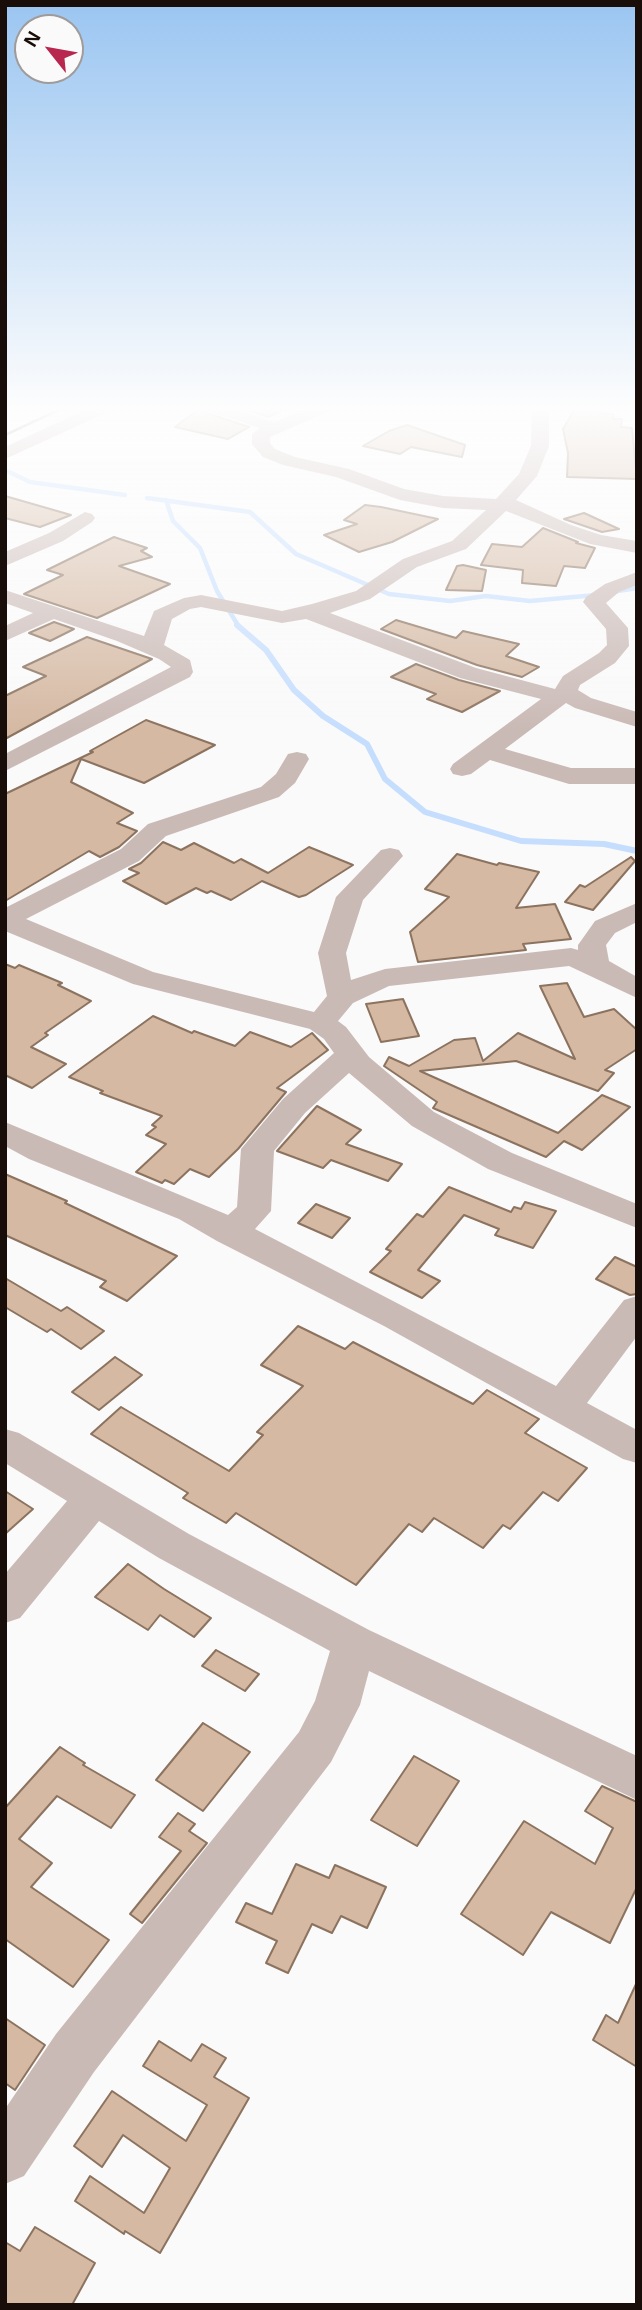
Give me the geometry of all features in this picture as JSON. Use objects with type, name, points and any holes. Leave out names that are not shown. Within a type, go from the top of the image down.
[{"type":"street","points":[[152,647],[162,616],[184,604],[201,601],[282,617],[309,611],[363,595],[410,563],[459,545],[492,515]]},
{"type":"street","points":[[535,515],[564,529],[597,540],[637,547]]},
{"type":"street","points":[[5,560],[56,537],[85,518]]},
{"type":"street","points":[[462,769],[563,695],[571,681],[607,657],[618,646],[617,628],[594,603],[612,588],[637,578]]},
{"type":"street","points":[[5,596],[152,647],[182,665],[182,672],[5,764]]},
{"type":"street","points":[[309,611],[351,630],[468,673],[563,695],[637,720]]},
{"type":"street","points":[[5,634],[52,612]]},
{"type":"street","points":[[487,751],[569,776],[637,776]]},
{"type":"street","points":[[5,920],[130,855],[157,830],[270,792],[286,778],[297,759]]},
{"type":"street","points":[[342,997],[332,953],[336,936],[350,897],[390,856]]},
{"type":"street","points":[[596,965],[592,945],[598,936],[605,927],[637,911]]},
{"type":"street","points":[[5,920],[143,978],[321,1023],[335,1033],[358,1064],[423,1119],[500,1161],[637,1217]]},
{"type":"street","points":[[321,1023],[342,997],[359,987],[385,978],[571,957],[596,965],[637,989]]},
{"type":"street","points":[[229,1233],[254,1211],[258,1149],[294,1105],[351,1054]]},
{"type":"street","points":[[5,1132],[41,1151],[191,1211],[637,1448]]},
{"type":"street","points":[[562,1406],[637,1310]]},
{"type":"street","points":[[5,1444],[174,1546],[354,1643],[637,1779]]},
{"type":"street","points":[[5,1605],[95,1497]]},
{"type":"street","points":[[5,2157],[75,2053],[315,1747],[337,1705],[354,1643]]},
{"type":"building","points":[[5,515],[71,515],[40,527],[5,518]]},
{"type":"building","points":[[351,515],[418,515],[438,519],[392,542],[359,552],[324,535],[357,524],[344,520]]},
{"type":"building","points":[[588,515],[619,529],[602,532],[564,519]]},
{"type":"building","points":[[543,528],[578,542],[576,543],[595,548],[585,568],[564,566],[556,586],[522,583],[523,570],[481,565],[492,544],[522,547]]},
{"type":"building","points":[[114,537],[147,548],[141,551],[152,557],[119,566],[170,584],[97,618],[24,594],[63,575],[47,570]]},
{"type":"building","points":[[457,566],[486,570],[482,591],[446,590]]},
{"type":"building","points":[[396,620],[456,638],[463,631],[519,644],[506,656],[539,667],[522,677],[477,665],[381,629]]},
{"type":"building","points":[[54,622],[74,629],[50,641],[29,633]]},
{"type":"building","points":[[87,637],[152,659],[5,739],[5,696],[46,676],[23,667]]},
{"type":"building","points":[[416,664],[500,691],[462,712],[427,699],[436,694],[391,677]]},
{"type":"building","points":[[146,720],[215,745],[144,783],[81,759],[71,782],[133,813],[117,823],[137,831],[119,847],[100,857],[89,851],[5,901],[5,794],[93,752],[90,751]]},
{"type":"building","points":[[163,842],[181,850],[194,843],[234,863],[241,859],[268,873],[309,847],[353,865],[299,897],[262,881],[231,900],[196,888],[166,904],[123,881],[139,873],[129,869],[141,863]]},
{"type":"building","points":[[457,854],[497,865],[499,863],[539,872],[516,908],[555,904],[571,939],[523,944],[526,950],[418,962],[410,932],[449,897],[425,889]]},
{"type":"building","points":[[631,857],[635,861],[593,910],[565,902],[580,885],[585,887]]},
{"type":"building","points":[[5,964],[15,968],[19,965],[62,983],[58,985],[91,1001],[45,1033],[48,1035],[31,1047],[66,1064],[32,1088],[5,1075]]},
{"type":"building","points":[[567,983],[584,1017],[614,1009],[637,1030],[637,1049],[605,1070],[614,1073],[598,1091],[516,1061],[420,1071],[558,1133],[602,1095],[630,1107],[582,1150],[564,1141],[546,1157],[433,1108],[437,1102],[384,1066],[389,1057],[409,1066],[454,1040],[475,1038],[483,1061],[518,1033],[575,1059],[540,986]]},
{"type":"building","points":[[403,999],[419,1036],[381,1042],[366,1004]]},
{"type":"building","points":[[153,1016],[192,1033],[194,1031],[235,1046],[250,1032],[291,1047],[312,1033],[328,1050],[277,1088],[286,1092],[238,1149],[209,1177],[190,1169],[174,1184],[165,1180],[162,1183],[136,1172],[166,1144],[146,1135],[156,1127],[152,1125],[162,1116],[100,1093],[103,1091],[69,1077]]},
{"type":"building","points":[[317,1106],[361,1130],[346,1144],[402,1164],[388,1181],[331,1160],[323,1168],[277,1151]]},
{"type":"building","points":[[5,1174],[67,1201],[65,1203],[177,1256],[127,1301],[100,1287],[106,1281],[5,1235]]},
{"type":"building","points":[[449,1187],[511,1212],[514,1207],[521,1209],[525,1202],[556,1211],[533,1248],[495,1235],[499,1229],[464,1215],[418,1270],[440,1281],[422,1298],[370,1272],[391,1251],[386,1249],[417,1214],[423,1217]]},
{"type":"building","points":[[316,1204],[350,1218],[332,1238],[298,1223]]},
{"type":"building","points":[[615,1257],[637,1267],[637,1294],[630,1295],[596,1279]]},
{"type":"building","points":[[5,1278],[61,1311],[67,1307],[104,1331],[81,1349],[51,1329],[47,1332],[5,1307]]},
{"type":"building","points":[[298,1326],[345,1349],[353,1342],[473,1404],[487,1390],[539,1419],[525,1433],[587,1468],[558,1501],[543,1492],[510,1529],[503,1525],[483,1548],[434,1518],[422,1532],[409,1524],[356,1585],[236,1513],[226,1523],[183,1498],[188,1493],[91,1434],[121,1407],[229,1471],[263,1435],[257,1432],[303,1386],[261,1365]]},
{"type":"building","points":[[115,1357],[142,1375],[99,1410],[72,1392]]},
{"type":"building","points":[[5,1491],[33,1509],[5,1534]]},
{"type":"building","points":[[128,1564],[211,1618],[194,1637],[160,1615],[148,1630],[95,1597]]},
{"type":"building","points":[[216,1650],[259,1674],[245,1691],[202,1666]]},
{"type":"building","points":[[203,1723],[250,1752],[203,1811],[156,1780]]},
{"type":"building","points":[[60,1747],[85,1763],[83,1765],[135,1795],[111,1828],[57,1796],[19,1839],[52,1863],[31,1887],[109,1940],[73,1987],[5,1939],[5,1808]]},
{"type":"building","points":[[414,1756],[459,1781],[417,1846],[371,1820]]},
{"type":"building","points":[[602,1786],[637,1802],[637,1887],[610,1943],[551,1912],[523,1955],[461,1914],[524,1821],[595,1864],[613,1828],[585,1811]]},
{"type":"building","points":[[178,1813],[195,1824],[189,1831],[207,1843],[142,1923],[130,1914],[181,1851],[159,1837]]},
{"type":"building","points":[[296,1864],[329,1878],[335,1865],[386,1887],[367,1928],[341,1916],[332,1933],[312,1924],[288,1973],[266,1963],[277,1941],[236,1922],[246,1903],[272,1914]]},
{"type":"building","points":[[637,1982],[637,2067],[593,2040],[606,2015],[618,2023]]},
{"type":"building","points":[[5,2018],[45,2045],[15,2090],[5,2083]]},
{"type":"building","points":[[159,2041],[191,2061],[202,2044],[226,2058],[214,2077],[249,2098],[160,2253],[125,2231],[124,2234],[75,2201],[90,2176],[144,2213],[170,2168],[123,2135],[102,2167],[74,2146],[112,2091],[186,2141],[207,2105],[143,2066]]},
{"type":"building","points":[[35,2227],[95,2263],[72,2305],[5,2305],[5,2242],[20,2251]]},
{"type":"waterway","points":[[171,515],[173,521],[200,548],[217,591],[239,626]]},
{"type":"waterway","points":[[253,515],[296,554],[389,594],[450,601],[486,596],[530,601],[596,595]]},
{"type":"waterway","points":[[612,592],[637,588]]},
{"type":"waterway","points":[[239,626],[266,650],[294,690],[323,716],[367,744],[385,779],[425,812],[521,841],[604,844],[637,851]]}]
